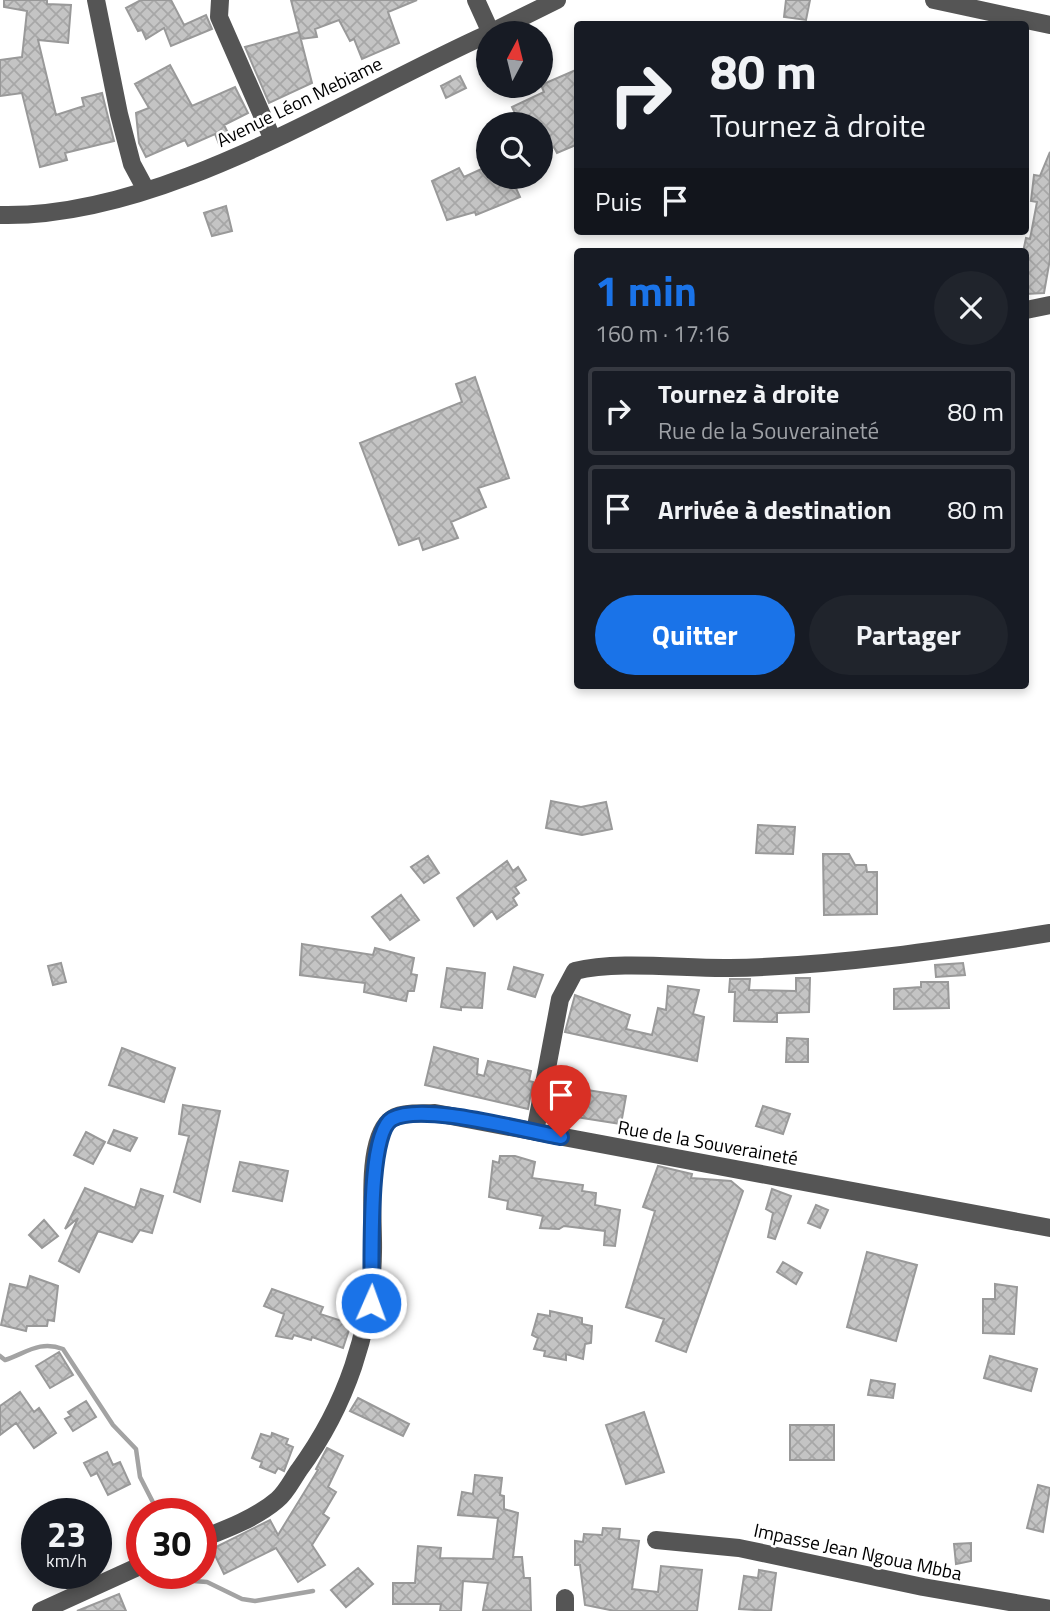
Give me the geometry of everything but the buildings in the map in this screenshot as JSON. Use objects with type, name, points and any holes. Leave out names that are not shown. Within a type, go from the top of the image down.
[{"type":"street","points":[[96,0],[132,164],[146,190]]},
{"type":"street","points":[[220,0],[219,17],[273,140]]},
{"type":"street","points":[[476,0],[485,21]]},
{"type":"street","name":"Avenue Léon Mebiame","points":[[516,21],[557,0]]},
{"type":"street","points":[[934,0],[1050,25]]},
{"type":"street","name":"Avenue Léon Mebiame","points":[[0,215],[47,212],[146,190],[273,140],[476,41]]},
{"type":"street","points":[[1029,309],[1050,305]]},
{"type":"street","points":[[534,1132],[560,999],[575,971],[651,966],[730,968],[910,956],[1050,933]]},
{"type":"street","name":"Rue de la Souveraineté","points":[[217,1532],[257,1514],[279,1499],[322,1438],[345,1388],[371,1303],[374,1165],[379,1136],[390,1120],[404,1115],[435,1113],[1050,1228]]},
{"type":"street","name":"Impasse Jean Ngoua Mbba","points":[[656,1540],[765,1553],[923,1587],[1050,1609]]},
{"type":"street","points":[[41,1611],[126,1572]]},
{"type":"waterway","points":[[0,1356],[5,1360],[33,1348],[47,1346],[63,1349],[113,1425],[136,1449],[140,1477],[151,1498]]},
{"type":"waterway","points":[[217,1587],[242,1599],[255,1601],[313,1591]]},
{"type":"route","points":[[371,1303],[374,1165],[379,1136],[390,1120],[404,1115],[435,1113],[561,1137]]}]
